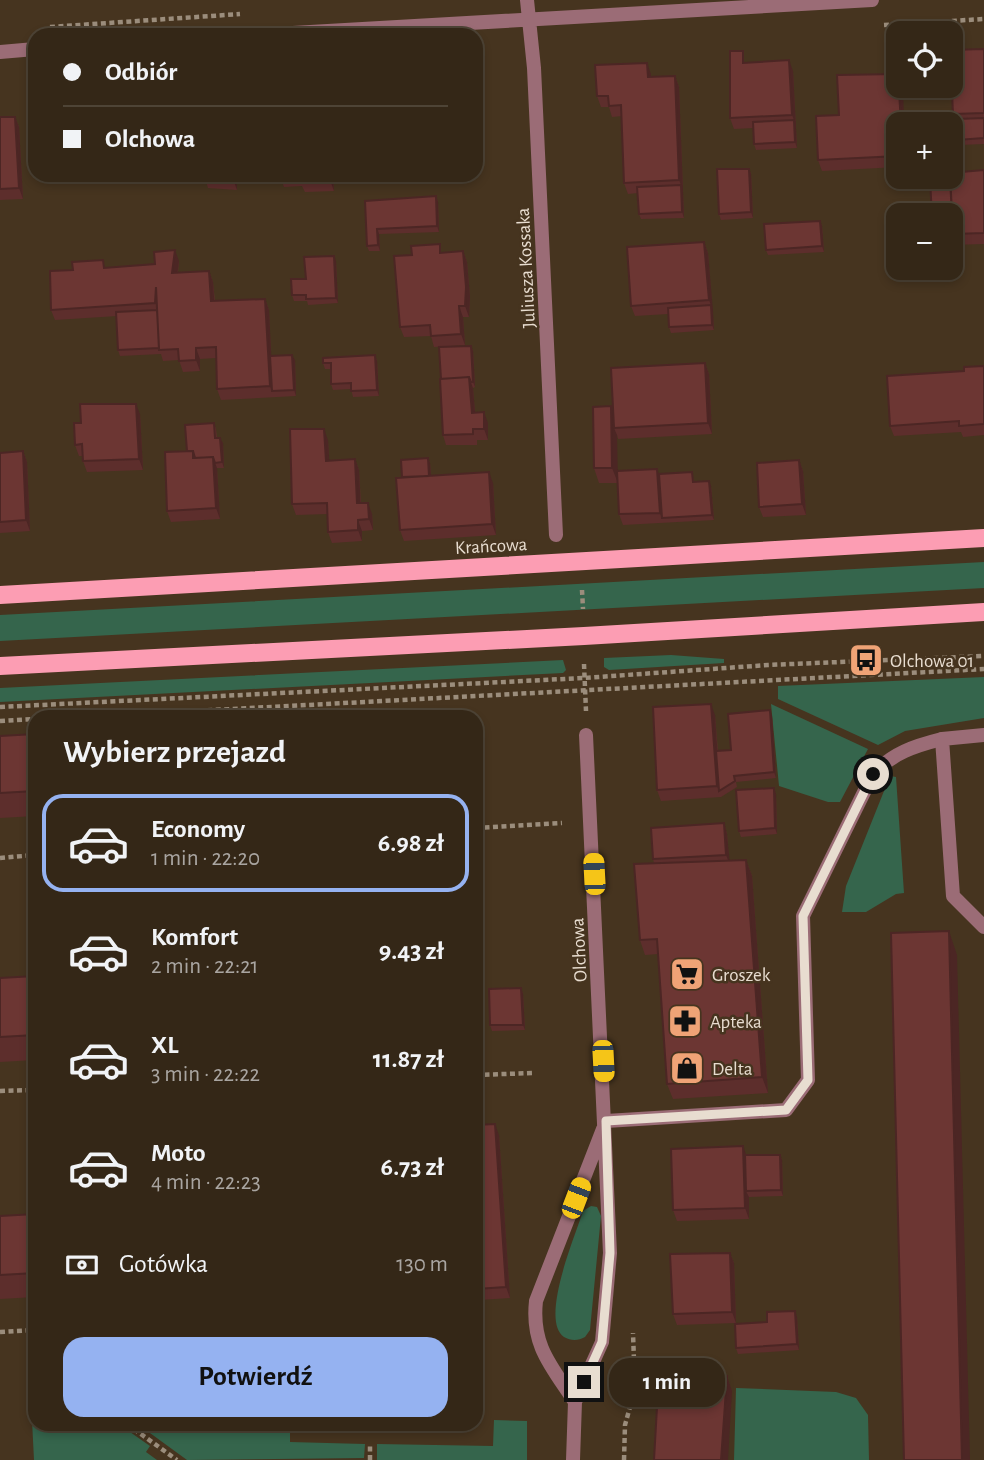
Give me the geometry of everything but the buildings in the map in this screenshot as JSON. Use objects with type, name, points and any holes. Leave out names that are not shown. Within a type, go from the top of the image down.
[{"type":"main road","name":"Krańcowa","points":[[0,595],[984,538]]},
{"type":"main road","points":[[0,666],[984,612]]},
{"type":"street","name":"Juliusza Kossaka","points":[[527,0],[556,535]]},
{"type":"street","points":[[370,28],[872,0]]},
{"type":"street","points":[[0,51],[28,49]]},
{"type":"street","points":[[606,1121],[786,1110],[808,1080],[803,916],[873,774],[887,759],[912,746],[942,739],[984,735]]},
{"type":"street","name":"Olchowa","points":[[573,1460],[575,1402],[602,1342],[610,1253],[606,1121],[586,736]]},
{"type":"street","points":[[942,739],[953,895],[984,927]]},
{"type":"street","name":"Olchowa","points":[[575,1402],[539,1346],[533,1324],[537,1301],[606,1121]]},
{"type":"path","points":[[0,707],[584,678],[768,665],[984,656]]},
{"type":"path","points":[[213,710],[984,669]]},
{"type":"path","points":[[0,721],[28,719]]},
{"type":"path","points":[[483,828],[591,821]]},
{"type":"path","points":[[0,858],[28,856]]},
{"type":"path","points":[[483,1075],[533,1073]]},
{"type":"path","points":[[0,1091],[28,1090]]},
{"type":"path","points":[[0,1332],[28,1330]]},
{"type":"path","points":[[137,1431],[177,1460]]},
{"type":"path","points":[[370,1444],[370,1460]]},
{"type":"green space","points":[[984,562],[984,588],[0,641],[0,615]]},
{"type":"green space","points":[[671,655],[724,659],[724,663],[609,670],[604,667],[604,658]]},
{"type":"green space","points":[[563,660],[566,670],[563,673],[0,702],[0,688]]},
{"type":"green space","points":[[984,677],[984,718],[905,731],[878,745],[778,699],[778,686]]},
{"type":"green space","points":[[771,704],[868,749],[840,802],[828,802],[779,786]]},
{"type":"green space","points":[[890,776],[896,777],[904,893],[896,894],[866,912],[842,912],[846,886]]},
{"type":"green space","points":[[591,1206],[597,1207],[601,1216],[590,1330],[585,1337],[572,1340],[564,1337],[557,1328],[557,1296],[567,1256],[583,1211]]},
{"type":"green space","points":[[736,1388],[836,1392],[856,1398],[868,1415],[869,1460],[734,1460]]},
{"type":"green space","points":[[494,1420],[527,1421],[527,1460],[377,1460],[377,1444],[493,1446]]},
{"type":"green space","points":[[33,1431],[129,1431],[150,1446],[146,1452],[157,1460],[34,1460]]},
{"type":"green space","points":[[147,1431],[290,1431],[290,1442],[365,1444],[364,1458],[187,1460]]},
{"type":"place","name":"Olchowa 01","points":[[866,660]]},
{"type":"place","name":"Groszek","points":[[687,974]]},
{"type":"place","name":"Apteka","points":[[685,1021]]},
{"type":"place","name":"Delta","points":[[687,1068]]},
{"type":"route","points":[[584,1382],[602,1342],[610,1253],[606,1121],[786,1110],[808,1080],[803,916],[873,774]]}]
